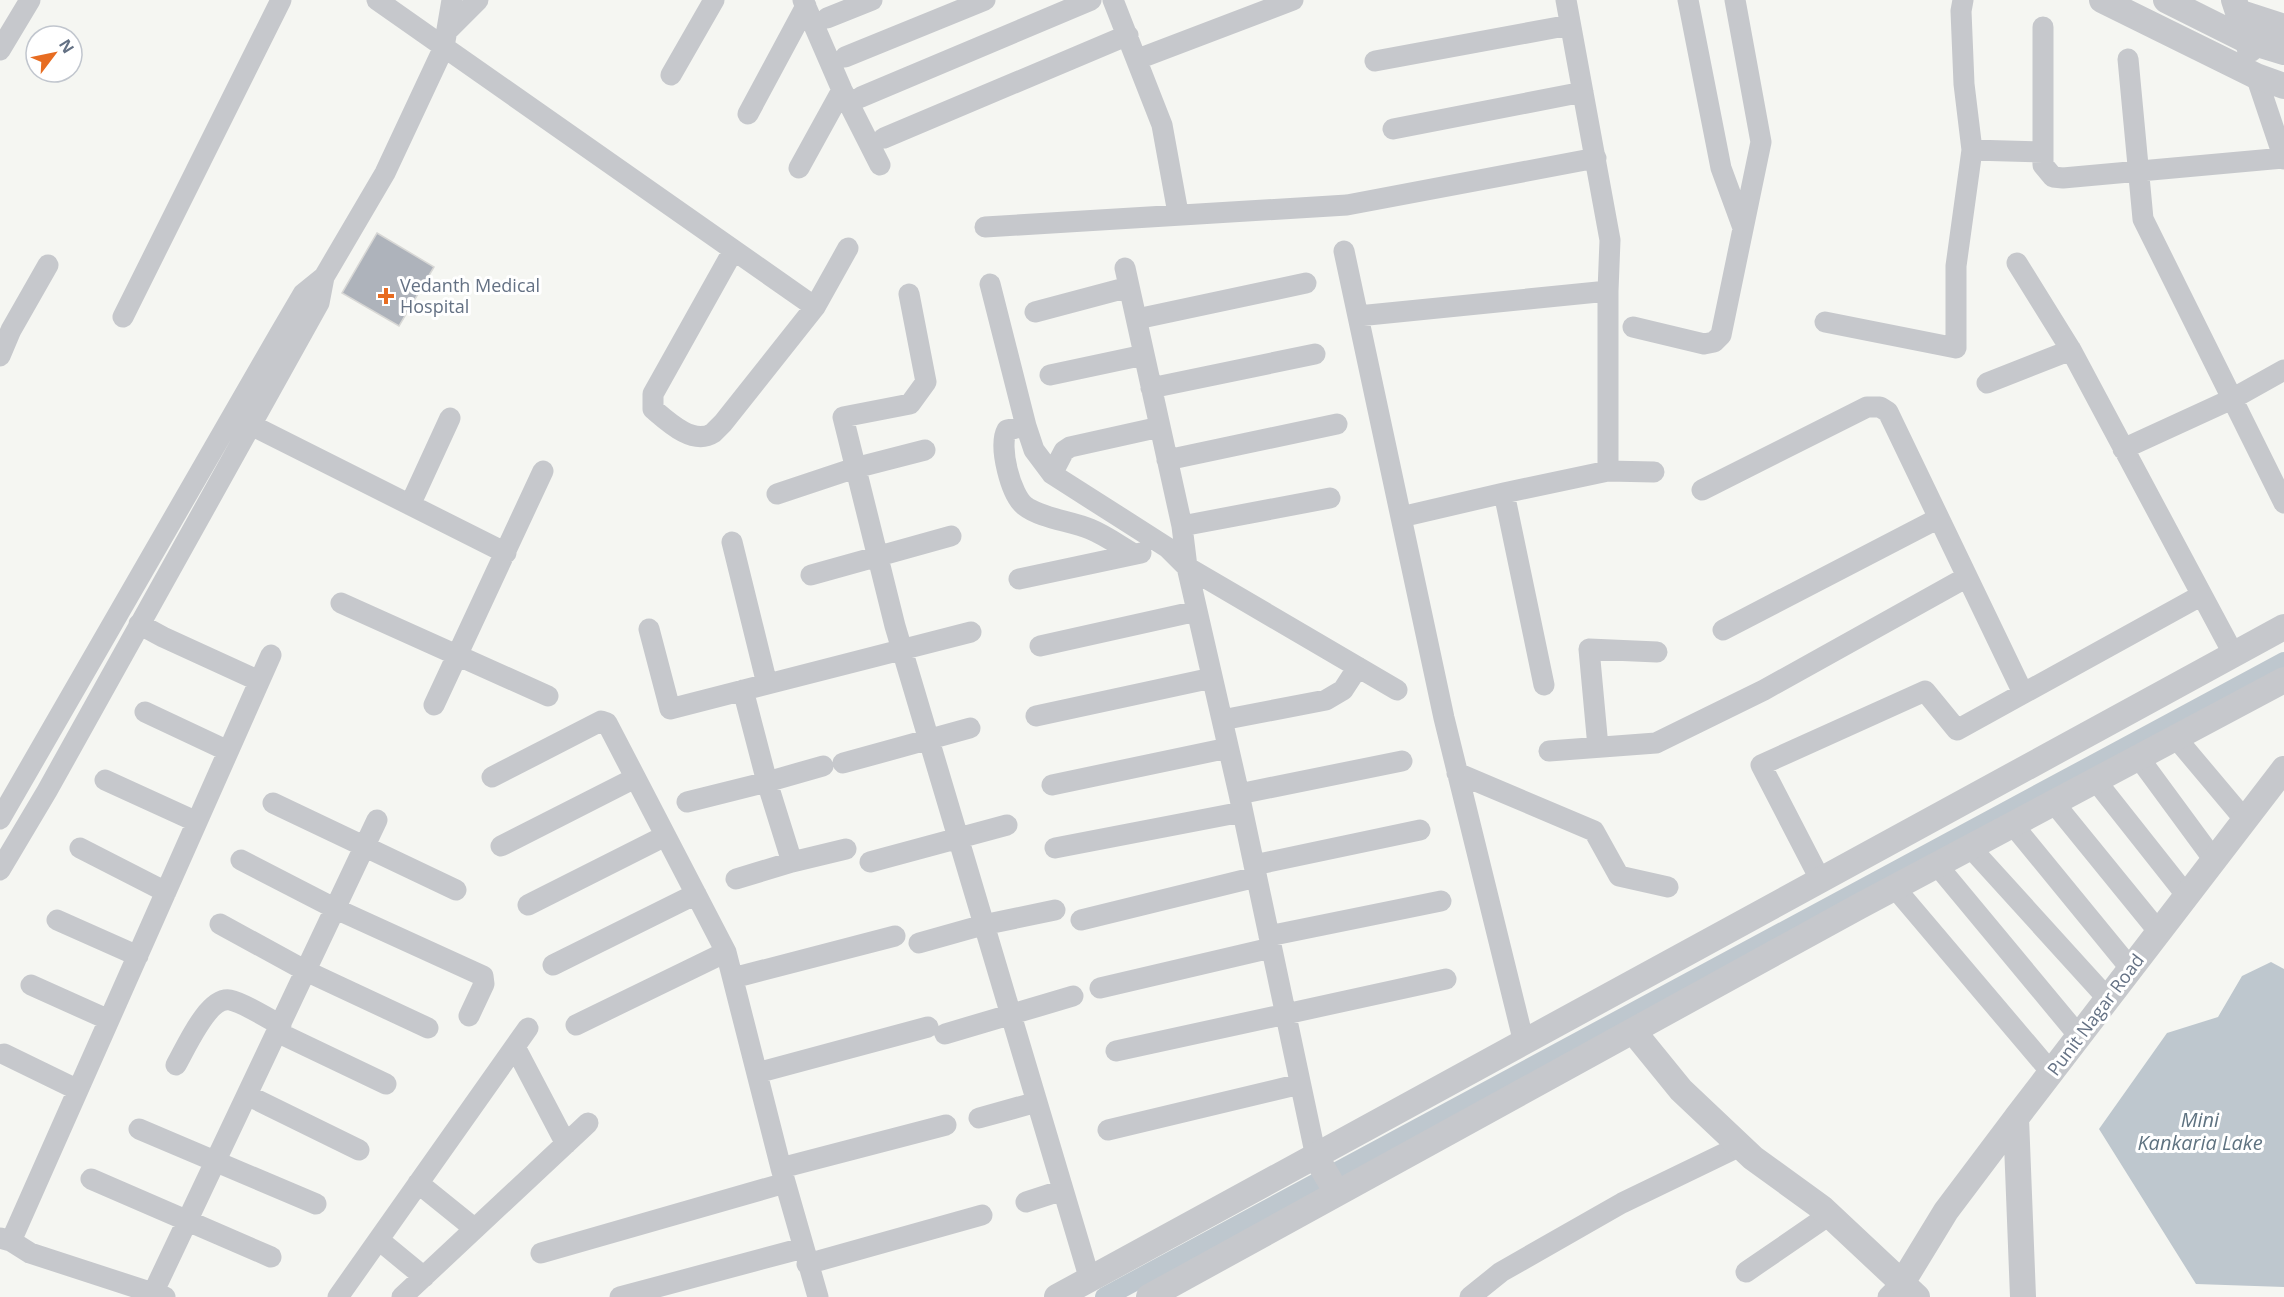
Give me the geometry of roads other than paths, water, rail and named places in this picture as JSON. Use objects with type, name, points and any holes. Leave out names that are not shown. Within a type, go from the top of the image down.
[{"type":"street","points":[[0,50],[30,0]]},
{"type":"street","points":[[123,317],[281,0]]},
{"type":"street","points":[[377,0],[446,39],[733,250],[815,307]]},
{"type":"street","points":[[446,39],[452,0]]},
{"type":"street","points":[[0,870],[47,791],[319,303],[324,277],[384,173],[446,39],[478,0]]},
{"type":"street","points":[[671,75],[714,0]]},
{"type":"street","points":[[827,18],[872,0]]},
{"type":"street","points":[[845,57],[985,0]]},
{"type":"street","points":[[799,168],[852,94],[1091,0]]},
{"type":"street","points":[[1113,0],[1162,125],[1178,213]]},
{"type":"street","points":[[1138,59],[1293,0]]},
{"type":"street","points":[[1566,0],[1610,240],[1608,471]]},
{"type":"street","points":[[1688,0],[1721,168],[1743,229]]},
{"type":"street","points":[[1634,327],[1704,344],[1714,342],[1721,335],[1761,142],[1735,0]]},
{"type":"street","points":[[1825,321],[1956,348],[1956,266],[1972,150],[1964,84],[1961,11],[1963,0]]},
{"type":"street","points":[[2102,0],[2256,75],[2284,86]]},
{"type":"street","points":[[2166,0],[2248,41],[2284,52]]},
{"type":"street","points":[[804,3],[852,94],[880,165]]},
{"type":"street","points":[[748,114],[804,3]]},
{"type":"street","points":[[2043,27],[2043,165],[2053,177],[2284,159],[2236,6]]},
{"type":"street","points":[[2236,6],[2284,27]]},
{"type":"street","points":[[1375,61],[1570,25]]},
{"type":"street","points":[[884,138],[1128,35]]},
{"type":"street","points":[[2128,59],[2144,219],[2284,503]]},
{"type":"street","points":[[1393,129],[1583,92]]},
{"type":"street","points":[[1972,150],[2043,152]]},
{"type":"street","points":[[985,227],[1178,213],[1347,205],[1596,158]]},
{"type":"street","points":[[733,250],[653,394],[653,409],[674,427],[700,437],[711,434],[723,423],[815,307],[848,248]]},
{"type":"street","points":[[1344,250],[1457,773],[1524,1043]]},
{"type":"street","points":[[2017,263],[2071,350],[2234,656]]},
{"type":"street","points":[[0,357],[6,326],[48,264]]},
{"type":"street","points":[[0,819],[303,294],[324,277]]},
{"type":"street","points":[[1035,312],[1127,277],[1182,526],[1187,567],[1241,803],[1316,1157],[1338,1193]]},
{"type":"street","points":[[1137,319],[1306,283]]},
{"type":"street","points":[[990,284],[1026,426],[1034,450],[1052,474],[1168,548],[1187,567],[1397,690]]},
{"type":"street","points":[[1358,316],[1608,291]]},
{"type":"street","points":[[909,294],[926,382],[910,404],[843,417],[902,649],[1090,1280]]},
{"type":"street","points":[[1987,383],[2071,350]]},
{"type":"street","points":[[1152,388],[1315,354]]},
{"type":"street","points":[[1050,375],[1144,355]]},
{"type":"street","points":[[2123,449],[2232,399],[2284,370]]},
{"type":"street","points":[[1702,490],[1868,407],[1880,407],[1888,412],[2023,693]]},
{"type":"street","points":[[410,505],[450,418]]},
{"type":"street","points":[[1167,460],[1337,424]]},
{"type":"street","points":[[251,425],[506,554]]},
{"type":"street","points":[[1026,426],[1007,429],[1004,435],[1003,454],[1018,501],[1028,509],[1092,530],[1134,554]]},
{"type":"street","points":[[1052,474],[1064,451],[1070,447],[1160,427]]},
{"type":"street","points":[[777,494],[855,468],[925,450]]},
{"type":"street","points":[[434,705],[543,471]]},
{"type":"street","points":[[1401,517],[1608,471],[1654,472]]},
{"type":"street","points":[[1504,493],[1544,685]]},
{"type":"street","points":[[1182,526],[1330,498]]},
{"type":"street","points":[[1723,630],[1939,518]]},
{"type":"street","points":[[811,575],[951,536]]},
{"type":"street","points":[[732,542],[767,684]]},
{"type":"street","points":[[1019,579],[1168,548]]},
{"type":"street","points":[[1549,751],[1656,743],[1764,690],[1968,577]]},
{"type":"street","points":[[1821,881],[1761,765],[1925,691],[1957,730],[2202,595]]},
{"type":"street","points":[[341,603],[548,696]]},
{"type":"street","points":[[1040,646],[1197,611]]},
{"type":"street","points":[[139,624],[162,637],[259,681]]},
{"type":"street","points":[[1057,1297],[2284,627]]},
{"type":"street","points":[[649,628],[670,709],[971,632]]},
{"type":"street","points":[[1598,747],[1589,649],[1657,652]]},
{"type":"street","points":[[270,655],[78,1090],[6,1239],[30,1254],[159,1295],[187,1221],[377,820]]},
{"type":"street","points":[[1222,720],[1326,700],[1343,690],[1358,667]]},
{"type":"street","points":[[1036,716],[1212,678]]},
{"type":"street","points":[[1149,1297],[1937,865],[2284,680]]},
{"type":"street","points":[[743,690],[767,782],[792,862]]},
{"type":"street","points":[[145,712],[228,751]]},
{"type":"street","points":[[492,777],[602,721],[607,723],[726,952],[783,1175],[818,1297]]},
{"type":"street","points":[[687,802],[970,728]]},
{"type":"street","points":[[2176,738],[2245,820]]},
{"type":"street","points":[[1052,786],[1228,748]]},
{"type":"street","points":[[2139,758],[2214,860]]},
{"type":"street","points":[[1055,848],[1402,761]]},
{"type":"street","name":"Punit Nagar Road","points":[[1902,1292],[1946,1211],[2284,769]]},
{"type":"street","points":[[1457,773],[1594,831],[1619,876],[1668,887]]},
{"type":"street","points":[[501,846],[635,778]]},
{"type":"street","points":[[105,780],[197,822]]},
{"type":"street","points":[[2096,781],[2187,896]]},
{"type":"street","points":[[273,803],[456,890]]},
{"type":"street","points":[[2054,803],[2158,932]]},
{"type":"street","points":[[870,862],[1007,825]]},
{"type":"street","points":[[2013,825],[2131,969]]},
{"type":"street","points":[[1082,920],[1255,871],[1420,830]]},
{"type":"street","points":[[528,905],[665,836]]},
{"type":"street","points":[[1971,847],[2108,999]]},
{"type":"street","points":[[80,848],[166,892]]},
{"type":"street","points":[[736,879],[846,849]]},
{"type":"street","points":[[241,860],[336,909],[483,976],[484,984],[469,1016]]},
{"type":"street","points":[[1937,865],[2079,1036]]},
{"type":"street","points":[[1895,888],[2051,1072]]},
{"type":"street","points":[[553,965],[696,894]]},
{"type":"street","points":[[1100,988],[1270,942],[1441,901]]},
{"type":"street","points":[[919,943],[983,925],[1055,910]]},
{"type":"street","points":[[57,920],[138,956]]},
{"type":"street","points":[[220,924],[306,970],[428,1028]]},
{"type":"street","points":[[733,978],[895,936]]},
{"type":"street","points":[[576,1025],[726,952]]},
{"type":"street","points":[[1116,1051],[1446,979]]},
{"type":"street","points":[[31,985],[109,1020]]},
{"type":"street","points":[[757,1073],[1010,1014],[1073,996]]},
{"type":"street","points":[[176,1065],[210,1007],[220,1000],[231,1000],[386,1084]]},
{"type":"street","points":[[338,1297],[528,1028]]},
{"type":"street","points":[[1633,1031],[1681,1090],[1753,1158],[1829,1215],[1902,1292]]},
{"type":"street","points":[[515,1047],[566,1144]]},
{"type":"street","points":[[4,1054],[78,1090]]},
{"type":"street","points":[[1108,1130],[1300,1084]]},
{"type":"street","points":[[247,1095],[359,1150]]},
{"type":"street","points":[[979,1118],[1036,1102]]},
{"type":"street","points":[[2016,1118],[2023,1297]]},
{"type":"street","points":[[402,1297],[588,1123]]},
{"type":"street","points":[[541,1253],[946,1125]]},
{"type":"street","points":[[139,1129],[316,1204]]},
{"type":"street","points":[[1470,1297],[1501,1272],[1622,1203],[1740,1146]]},
{"type":"street","points":[[91,1179],[271,1257]]},
{"type":"street","points":[[418,1183],[475,1229]]},
{"type":"street","points":[[1026,1202],[1063,1190]]},
{"type":"street","points":[[620,1297],[982,1215]]},
{"type":"street","points":[[1746,1272],[1829,1215]]},
{"type":"street","points":[[379,1240],[424,1276]]},
{"type":"water","name":"Mini Kankaria Lake","points":[[2271,962],[2284,969],[2284,1287],[2196,1284],[2099,1129],[2167,1033],[2218,1017],[2242,976]]},
{"type":"waterway","points":[[1105,1297],[2284,662]]},
{"type":"place","name":"Vedanth Medical Hospital","points":[[386,296]]}]
